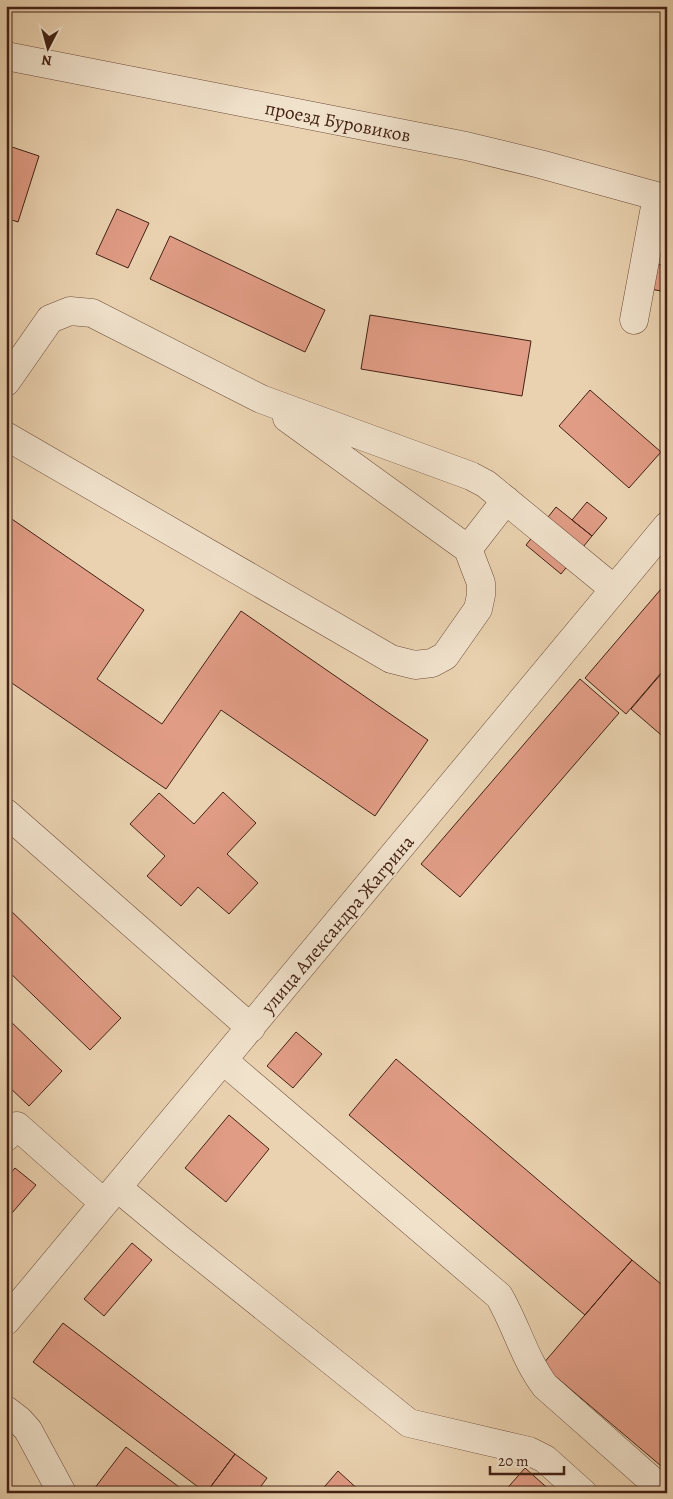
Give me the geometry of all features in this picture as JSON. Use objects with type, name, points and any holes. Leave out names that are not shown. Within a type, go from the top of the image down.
[{"type":"street","name":"проезд Буровиков","points":[[6,56],[466,146],[662,197]]},
{"type":"street","points":[[634,320],[662,197]]},
{"type":"street","points":[[6,382],[50,318],[70,311],[92,314],[261,398],[471,476],[486,484],[614,589]]},
{"type":"street","points":[[6,436],[391,660],[415,665],[432,662],[445,656],[478,609],[481,583],[468,549],[261,398]]},
{"type":"street","points":[[468,549],[506,500]]},
{"type":"street","name":"улица Александра Жагрина","points":[[6,1321],[667,526]]},
{"type":"street","points":[[6,813],[251,1028]]},
{"type":"street","points":[[224,1061],[499,1296],[509,1313],[537,1376],[545,1386],[666,1493]]},
{"type":"street","points":[[10,1126],[111,1196],[177,1238],[409,1423],[529,1451],[545,1459],[583,1493]]},
{"type":"street","points":[[6,1410],[28,1430],[62,1493]]},
{"type":"building","points":[[6,145],[39,156],[18,222],[6,218]]},
{"type":"building","points":[[117,209],[149,223],[128,268],[96,254]]},
{"type":"building","points":[[170,236],[325,310],[305,352],[150,279]]},
{"type":"building","points":[[656,264],[667,266],[667,292],[650,289]]},
{"type":"building","points":[[370,315],[531,341],[522,396],[361,369]]},
{"type":"building","points":[[590,390],[661,452],[629,488],[559,426]]},
{"type":"building","points":[[587,502],[607,518],[592,536],[572,520]]},
{"type":"building","points":[[556,507],[592,536],[561,574],[526,545]]},
{"type":"building","points":[[6,515],[144,610],[97,679],[162,724],[241,611],[428,740],[375,816],[221,710],[166,789],[6,679]]},
{"type":"building","points":[[667,582],[667,666],[626,714],[585,678]]},
{"type":"building","points":[[667,667],[667,740],[631,709]]},
{"type":"building","points":[[580,679],[619,713],[460,897],[421,864]]},
{"type":"building","points":[[223,792],[256,823],[227,854],[258,883],[229,914],[198,887],[181,906],[147,876],[165,856],[130,824],[159,793],[194,824]]},
{"type":"building","points":[[6,906],[121,1018],[90,1050],[6,969]]},
{"type":"building","points":[[6,1017],[62,1071],[29,1106],[6,1084]]},
{"type":"building","points":[[296,1032],[322,1054],[293,1088],[267,1066]]},
{"type":"building","points":[[396,1059],[632,1260],[585,1315],[349,1115]]},
{"type":"building","points":[[229,1115],[269,1149],[226,1202],[185,1168]]},
{"type":"building","points":[[15,1168],[36,1185],[6,1220],[6,1178]]},
{"type":"building","points":[[132,1243],[152,1260],[104,1316],[84,1299]]},
{"type":"building","points":[[632,1260],[667,1289],[667,1471],[542,1365]]},
{"type":"building","points":[[63,1323],[235,1454],[206,1493],[33,1362]]},
{"type":"building","points":[[126,1447],[187,1493],[99,1493],[94,1489]]},
{"type":"building","points":[[235,1454],[267,1478],[256,1493],[251,1493],[246,1488],[242,1493],[213,1493],[209,1489]]},
{"type":"building","points":[[525,1468],[553,1493],[503,1493]]},
{"type":"building","points":[[338,1471],[362,1493],[319,1493]]}]
